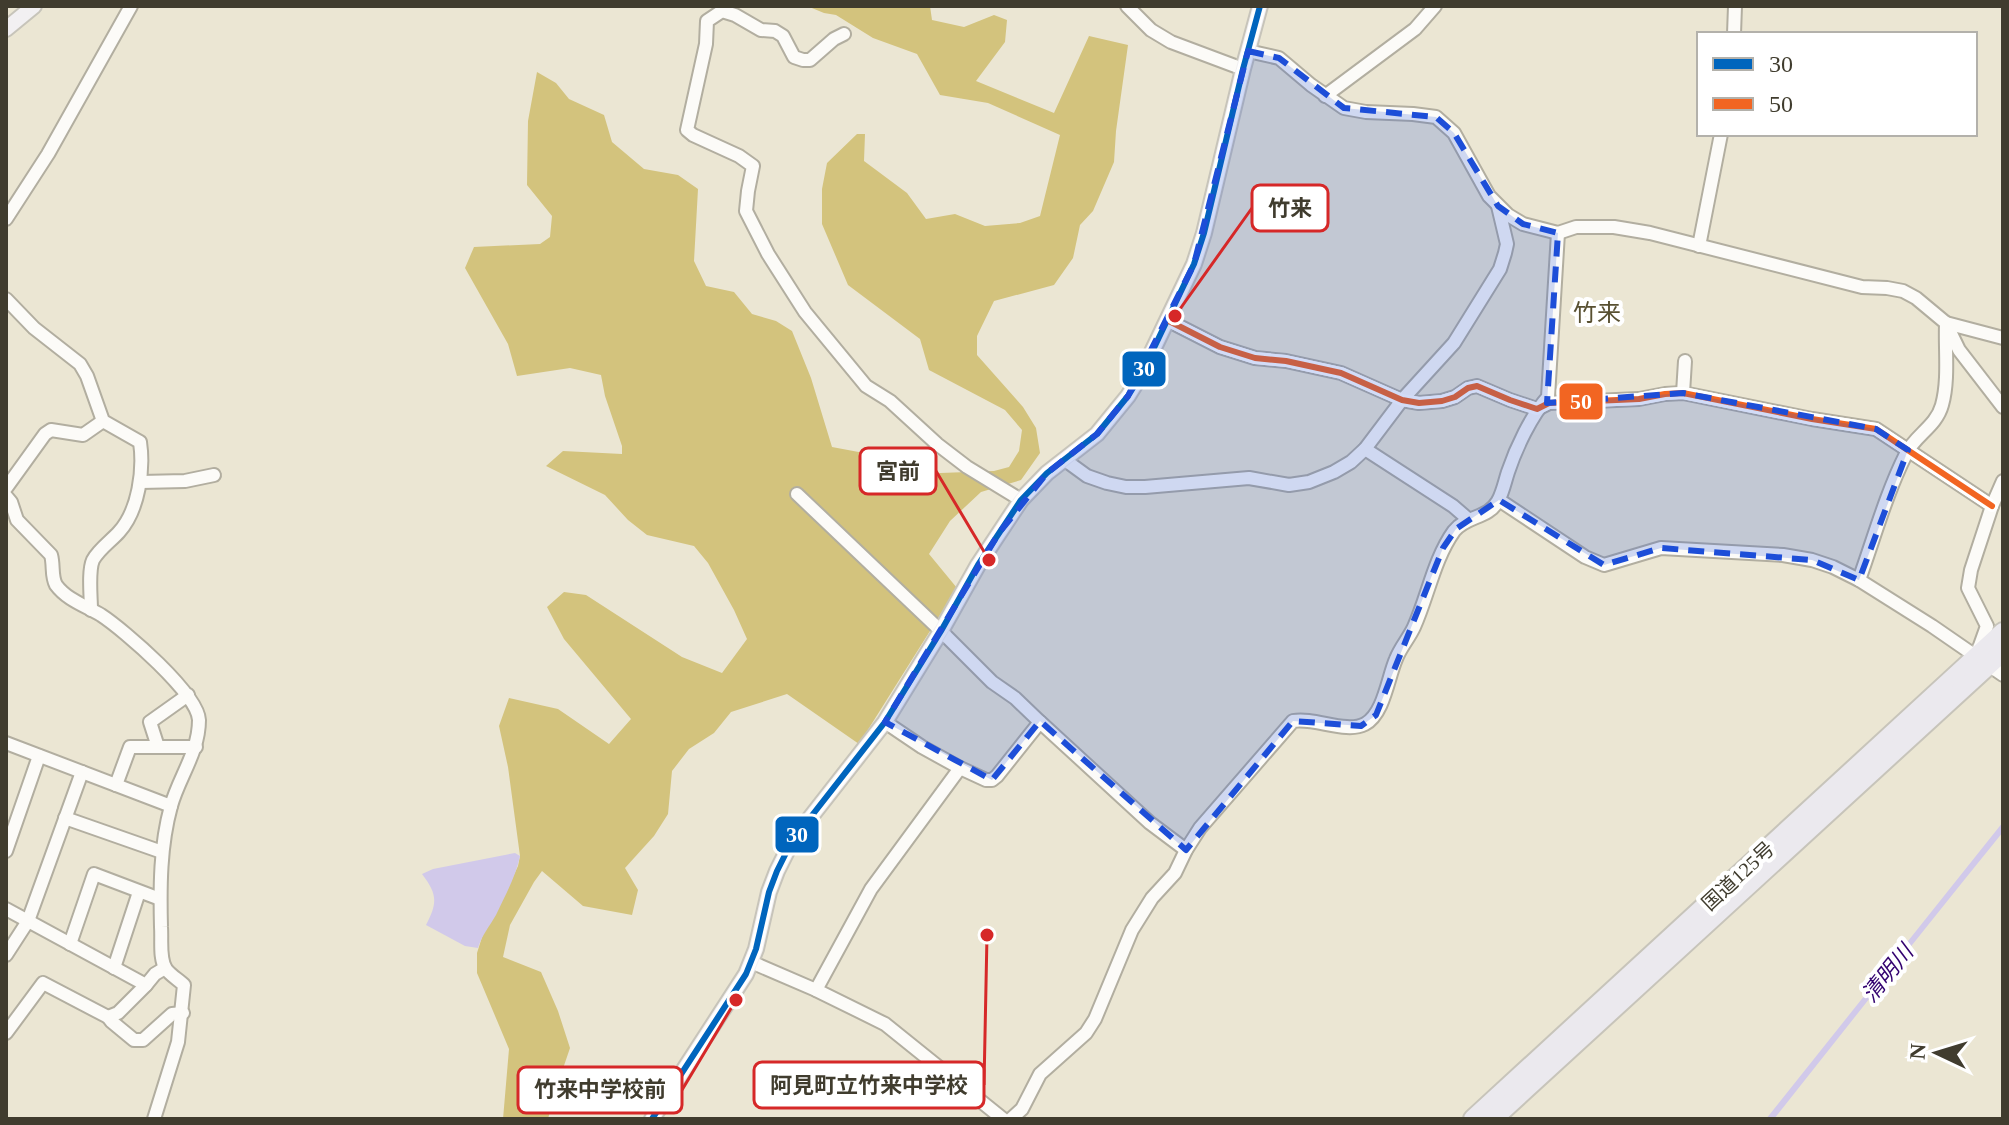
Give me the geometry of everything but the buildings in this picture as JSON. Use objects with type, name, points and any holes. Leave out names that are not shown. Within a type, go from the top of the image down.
[{"type":"highway","name":"国道125号","points":[[1473,1119],[1989,666],[2003,632]]},
{"type":"highway","name":"国道125号","points":[[1493,1119],[2003,652]]},
{"type":"main road","points":[[6,29],[34,6]]},
{"type":"main road","points":[[652,1119],[751,962],[769,892],[784,855],[809,818],[885,722],[978,565],[1021,500],[1047,473],[1097,434],[1141,375],[1194,264],[1204,233],[1260,6]]},
{"type":"street","points":[[6,219],[48,154],[131,6]]},
{"type":"street","points":[[1127,6],[1151,30],[1171,42],[1243,69]]},
{"type":"street","points":[[1325,96],[1415,29],[1435,6]]},
{"type":"street","points":[[1734,32],[1735,6]]},
{"type":"street","points":[[844,34],[810,60],[803,60],[794,57],[783,36],[775,31],[761,30],[722,11],[715,15],[707,21],[706,44],[687,130],[753,166],[746,211],[768,254],[805,312],[866,386],[890,401],[967,467],[1021,500]]},
{"type":"street","points":[[1248,51],[1279,58],[1325,96],[1353,111],[1436,117],[1454,133],[1489,196],[1523,224],[1558,233],[1576,227],[1614,227],[1650,233],[1862,287],[1903,291],[1946,323],[1959,350],[2003,407]]},
{"type":"street","points":[[1699,246],[1721,136]]},
{"type":"street","points":[[1065,460],[1087,476],[1126,487],[1249,478],[1289,485],[1309,482],[1334,472],[1365,449],[1402,400],[1454,343],[1500,269],[1507,244],[1498,206]]},
{"type":"street","points":[[1011,1119],[1022,1109],[1040,1074],[1086,1033],[1095,1019],[1132,930],[1152,898],[1175,873],[1200,828],[1293,721],[1303,719],[1347,727],[1361,726],[1376,715],[1396,658],[1412,630],[1443,548],[1456,529],[1468,519],[1492,510],[1499,500],[1509,468],[1537,409],[1548,397],[1558,233]]},
{"type":"street","points":[[6,299],[34,328],[80,364],[103,421],[140,442],[141,482],[126,523],[91,563],[91,610]]},
{"type":"street","points":[[1167,320],[1220,347],[1255,358],[1341,373],[1402,400],[1419,403],[1442,401],[1477,386],[1537,409],[1549,403],[1639,399],[1683,393],[1876,429],[1992,506]]},
{"type":"street","points":[[1946,323],[2003,338]]},
{"type":"street","points":[[1859,580],[1908,450],[1935,422],[1942,404],[1946,323]]},
{"type":"street","points":[[1683,393],[1685,361]]},
{"type":"street","points":[[6,488],[45,434],[51,430],[83,435],[103,421]]},
{"type":"street","points":[[1365,449],[1468,519]]},
{"type":"street","points":[[141,482],[185,481],[214,475]]},
{"type":"street","points":[[1989,666],[1987,626],[1968,588],[1971,570],[2003,481]]},
{"type":"street","points":[[797,494],[992,682],[1015,698],[1150,823],[1186,850]]},
{"type":"street","points":[[6,496],[10,514],[51,555],[52,575],[56,584],[70,598],[100,614],[131,637],[188,695],[199,717],[196,747],[171,806],[162,852],[162,953],[165,968],[184,985],[183,1013],[175,1054],[154,1119]]},
{"type":"street","points":[[1499,500],[1585,557],[1604,565],[1661,548],[1783,555],[1833,567],[1932,626],[1989,666]]},
{"type":"street","points":[[158,747],[150,722],[188,695]]},
{"type":"street","points":[[885,722],[960,768],[992,780],[1040,722]]},
{"type":"street","points":[[6,743],[171,806]]},
{"type":"street","points":[[116,785],[130,747],[196,747]]},
{"type":"street","points":[[6,851],[39,756]]},
{"type":"street","points":[[816,990],[871,889],[960,768]]},
{"type":"street","points":[[6,955],[28,921],[82,772]]},
{"type":"street","points":[[65,818],[162,852]]},
{"type":"street","points":[[70,944],[94,874],[160,899]]},
{"type":"street","points":[[114,968],[139,892]]},
{"type":"street","points":[[6,909],[146,985]]},
{"type":"street","points":[[751,962],[885,1024],[1003,1119]]},
{"type":"street","points":[[108,1017],[118,1013],[155,974],[165,968]]},
{"type":"street","points":[[6,1033],[43,983],[108,1017],[134,1040],[143,1040],[172,1014],[183,1013]]},
{"type":"highlighted area","points":[[1248,51],[1279,58],[1344,108],[1436,117],[1454,133],[1498,206],[1523,224],[1558,233],[1547,403],[1683,393],[1876,429],[1908,450],[1859,580],[1812,560],[1661,548],[1604,565],[1499,500],[1456,529],[1443,548],[1376,715],[1361,726],[1293,721],[1186,850],[1040,721],[992,780],[885,722],[999,533],[1047,473],[1097,434],[1128,396],[1194,264]]},
{"type":"shaded area","points":[[807,6],[930,6],[932,20],[964,27],[994,15],[1007,20],[1005,42],[976,81],[1054,113],[1089,36],[1128,45],[1114,162],[1093,211],[1080,225],[1073,258],[1054,285],[994,301],[977,336],[977,355],[1023,407],[1036,428],[1040,453],[1021,480],[981,492],[950,521],[929,554],[957,588],[859,744],[787,694],[731,712],[714,733],[689,749],[672,771],[668,814],[654,836],[625,868],[638,890],[632,915],[583,906],[542,871],[510,925],[503,957],[541,972],[570,1048],[548,1119],[503,1119],[509,1049],[477,973],[477,953],[483,934],[494,917],[520,856],[499,726],[509,698],[558,709],[609,744],[631,719],[564,639],[547,607],[564,592],[586,595],[682,657],[722,673],[747,639],[708,563],[694,546],[647,535],[605,495],[546,466],[563,451],[622,454],[601,375],[570,368],[517,376],[508,344],[465,268],[474,247],[540,244],[550,237],[552,216],[527,185],[528,121],[537,72],[556,83],[569,99],[604,115],[612,142],[644,169],[678,175],[698,189],[694,261],[706,286],[734,292],[752,314],[776,321],[792,331],[811,378],[832,447],[880,456],[914,474],[994,471],[1009,467],[1019,451],[1022,430],[1005,410],[929,370],[920,339],[848,285],[822,224],[822,189],[827,163],[857,134],[865,134],[864,161],[907,193],[926,219],[955,214],[985,226],[1020,223],[1040,216],[1060,135],[988,103],[940,95],[917,54],[873,38],[836,15]]},
{"type":"water","name":"清明川","points":[[2003,822],[2003,832],[1774,1119],[1766,1119]]},
{"type":"water","points":[[515,853],[520,856],[513,878],[478,948],[465,946],[426,925],[433,910],[434,898],[422,874],[433,869]]},
{"type":"transit line","name":"30","points":[[652,1119],[746,974],[756,949],[769,892],[792,841],[885,722],[978,565],[1021,500],[1047,473],[1097,434],[1141,375],[1194,264],[1204,233],[1260,6]]},
{"type":"transit line","name":"50","points":[[1167,320],[1220,347],[1255,358],[1341,373],[1402,400],[1419,403],[1442,401],[1477,386],[1537,409],[1549,403],[1639,399],[1683,393],[1876,429],[1992,506]]},
{"type":"place","name":"竹来","points":[[1175,316]]},
{"type":"place","name":"宮前","points":[[989,560]]},
{"type":"place","name":"阿見町立竹来中学校","points":[[987,935]]},
{"type":"place","name":"竹来中学校前","points":[[736,1000]]},
{"type":"district","name":"竹来","points":[[1597,313]]}]
